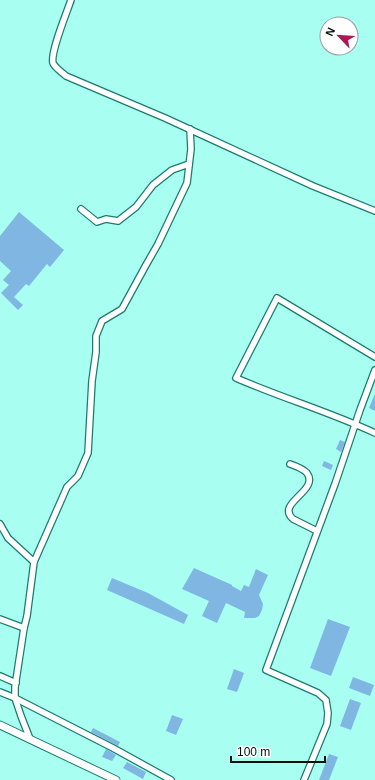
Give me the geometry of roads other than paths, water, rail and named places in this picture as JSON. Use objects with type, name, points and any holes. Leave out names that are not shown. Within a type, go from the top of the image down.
[{"type":"street","points":[[71,0],[53,52],[54,63],[66,76],[190,129],[313,186],[375,211]]},
{"type":"street","points":[[30,739],[15,698],[34,562],[67,487],[78,476],[88,453],[96,336],[102,321],[122,309],[158,244],[187,183],[191,149],[190,129]]},
{"type":"street","points":[[81,209],[97,222],[106,219],[118,221],[136,207],[153,185],[172,170],[189,164]]},
{"type":"street","points":[[375,356],[278,298],[236,378],[255,387],[375,432]]},
{"type":"street","points":[[304,780],[327,724],[328,713],[326,700],[318,693],[266,670],[335,484],[375,370]]},
{"type":"street","points":[[290,464],[302,470],[307,474],[309,479],[306,489],[293,501],[289,513],[293,519],[317,532]]},
{"type":"street","points":[[0,524],[8,538],[34,562]]},
{"type":"street","points":[[0,619],[24,628]]},
{"type":"street","points":[[0,676],[16,683]]},
{"type":"street","points":[[0,692],[15,698],[113,748],[171,780]]},
{"type":"street","points":[[0,725],[116,780]]}]
